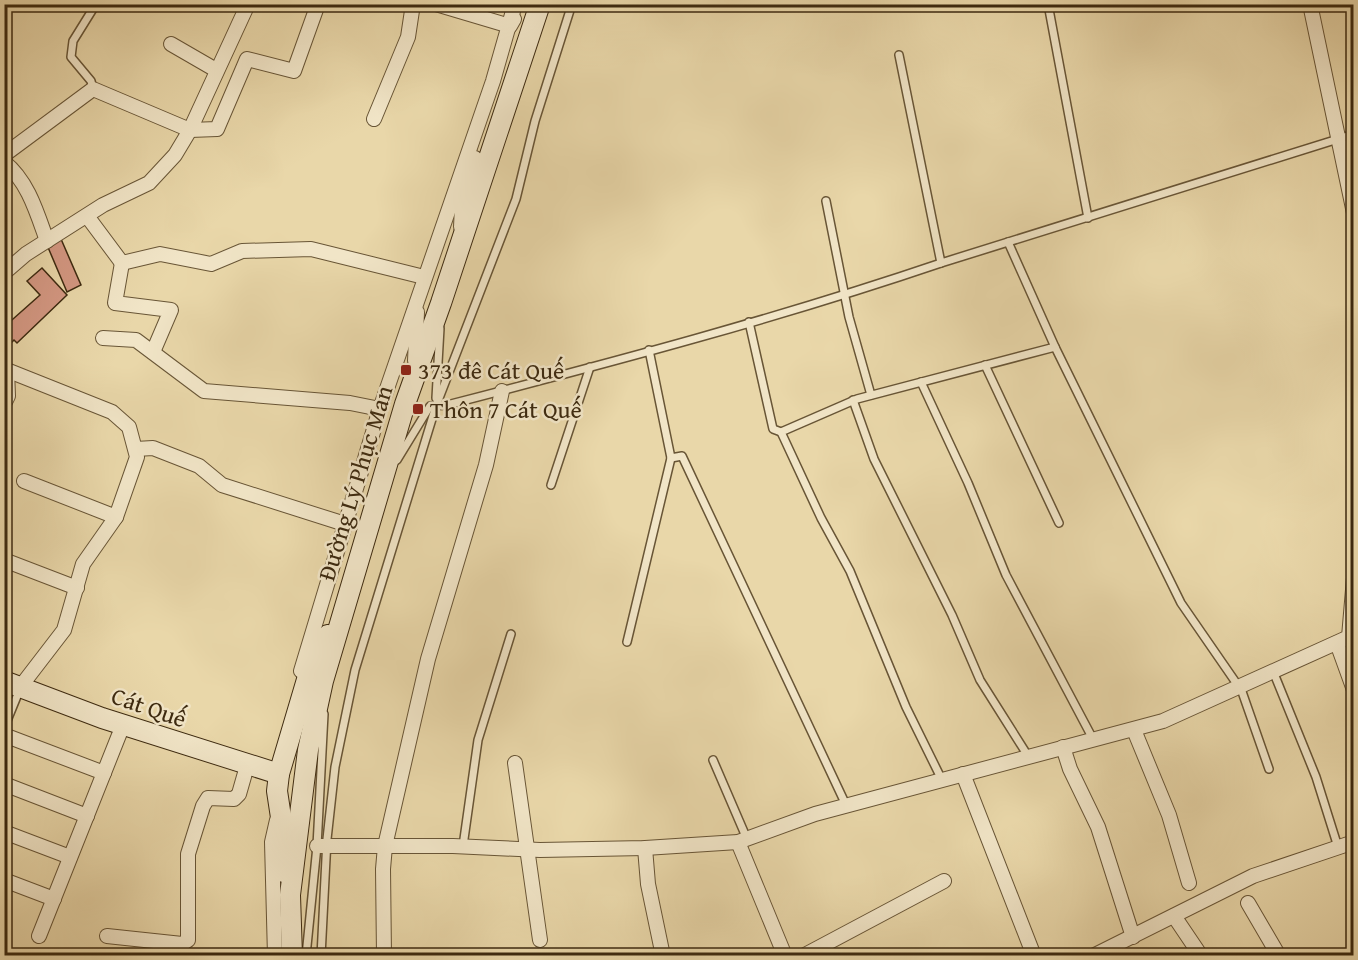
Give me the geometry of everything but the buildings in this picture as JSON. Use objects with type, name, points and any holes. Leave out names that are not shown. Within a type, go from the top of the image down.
[{"type":"main road","name":"Đường Lý Phục Man","points":[[292,956],[290,895],[308,750],[323,681],[338,624],[415,375],[441,303],[537,8]]},
{"type":"main road","points":[[290,895],[283,878],[279,774],[319,646],[338,624]]},
{"type":"main road","name":"Cát Quế","points":[[13,684],[123,725],[247,766],[279,774]]},
{"type":"street","points":[[4,273],[26,254],[103,205],[149,183],[175,154],[190,130],[248,4]]},
{"type":"street","points":[[47,241],[33,204],[16,172],[6,164],[93,89],[190,130],[217,129],[247,59],[294,71],[318,4]]},
{"type":"street","points":[[374,119],[408,37],[413,4]]},
{"type":"street","points":[[436,4],[510,26]]},
{"type":"street","points":[[279,774],[282,734],[380,409],[506,40],[515,4]]},
{"type":"street","points":[[1310,4],[1353,213]]},
{"type":"street","points":[[510,26],[537,8]]},
{"type":"street","points":[[460,242],[462,206],[494,98],[506,40]]},
{"type":"street","points":[[171,44],[216,70]]},
{"type":"street","points":[[87,216],[123,263],[115,303],[171,310],[153,352]]},
{"type":"street","points":[[123,263],[160,254],[212,264],[242,251],[311,249],[424,277]]},
{"type":"street","points":[[415,375],[417,297]]},
{"type":"street","points":[[103,338],[136,340],[204,392],[350,403],[380,409]]},
{"type":"street","points":[[4,404],[8,396],[6,369],[112,412],[129,427],[137,457],[116,517],[83,564],[64,630],[13,684]]},
{"type":"street","points":[[384,956],[385,846],[428,659],[486,465],[501,391]]},
{"type":"street","points":[[136,449],[153,448],[200,466],[222,485],[345,524]]},
{"type":"street","points":[[24,481],[116,517]]},
{"type":"street","points":[[4,560],[77,588]]},
{"type":"street","points":[[322,846],[645,848],[742,840],[847,806],[1163,722],[1349,637],[1353,578]]},
{"type":"street","points":[[1337,642],[1353,690]]},
{"type":"street","points":[[39,936],[123,725]]},
{"type":"street","points":[[1134,730],[1169,815],[1189,883]]},
{"type":"street","points":[[4,735],[104,773]]},
{"type":"street","points":[[1063,747],[1070,770],[1098,827],[1133,937]]},
{"type":"street","points":[[515,763],[525,849],[540,940]]},
{"type":"street","points":[[107,936],[182,944],[188,940],[188,854],[203,806],[208,798],[234,799],[239,794],[247,766]]},
{"type":"street","points":[[963,774],[1035,956]]},
{"type":"street","points":[[4,784],[87,816]]},
{"type":"street","points":[[275,956],[272,842],[279,811]]},
{"type":"street","points":[[4,832],[70,857]]},
{"type":"street","points":[[742,840],[785,956]]},
{"type":"street","points":[[1093,956],[1253,876],[1353,842]]},
{"type":"street","points":[[645,848],[648,884],[663,956]]},
{"type":"street","points":[[4,880],[54,899]]},
{"type":"street","points":[[803,956],[944,881]]},
{"type":"street","points":[[1248,903],[1279,956]]},
{"type":"street","points":[[1174,916],[1201,956]]},
{"type":"lane","points":[[93,89],[91,81],[71,57],[73,41],[96,4]]},
{"type":"lane","points":[[306,956],[335,767],[355,670],[436,406],[516,199],[535,121],[572,4]]},
{"type":"lane","points":[[1048,4],[1089,218]]},
{"type":"lane","points":[[899,55],[941,263]]},
{"type":"lane","points":[[380,487],[430,406],[501,391],[590,368],[845,295],[1353,135]]},
{"type":"lane","points":[[826,201],[845,295],[871,395]]},
{"type":"lane","points":[[1008,242],[1055,347],[1181,603],[1239,686],[1269,769]]},
{"type":"lane","points":[[436,406],[441,303]]},
{"type":"lane","points":[[749,322],[773,429],[781,432],[821,518],[850,571],[906,707],[942,780]]},
{"type":"lane","points":[[781,432],[853,400],[1055,347]]},
{"type":"lane","points":[[627,642],[671,458],[649,350]]},
{"type":"lane","points":[[985,365],[1059,523]]},
{"type":"lane","points":[[551,485],[590,368]]},
{"type":"lane","points":[[921,382],[968,483],[1006,575],[1093,739]]},
{"type":"lane","points":[[853,400],[874,459],[952,615],[980,680],[1029,756]]},
{"type":"lane","points":[[671,458],[682,456],[847,806]]},
{"type":"lane","points":[[463,846],[478,740],[511,633]]},
{"type":"lane","points":[[1273,671],[1316,777],[1338,847]]},
{"type":"lane","points":[[321,956],[323,681]]},
{"type":"lane","points":[[4,728],[13,684]]},
{"type":"lane","points":[[713,760],[742,840]]},
{"type":"place","name":"373 đê Cát Quế","points":[[406,370]]},
{"type":"place","name":"Thôn 7 Cát Quế","points":[[418,409]]}]
